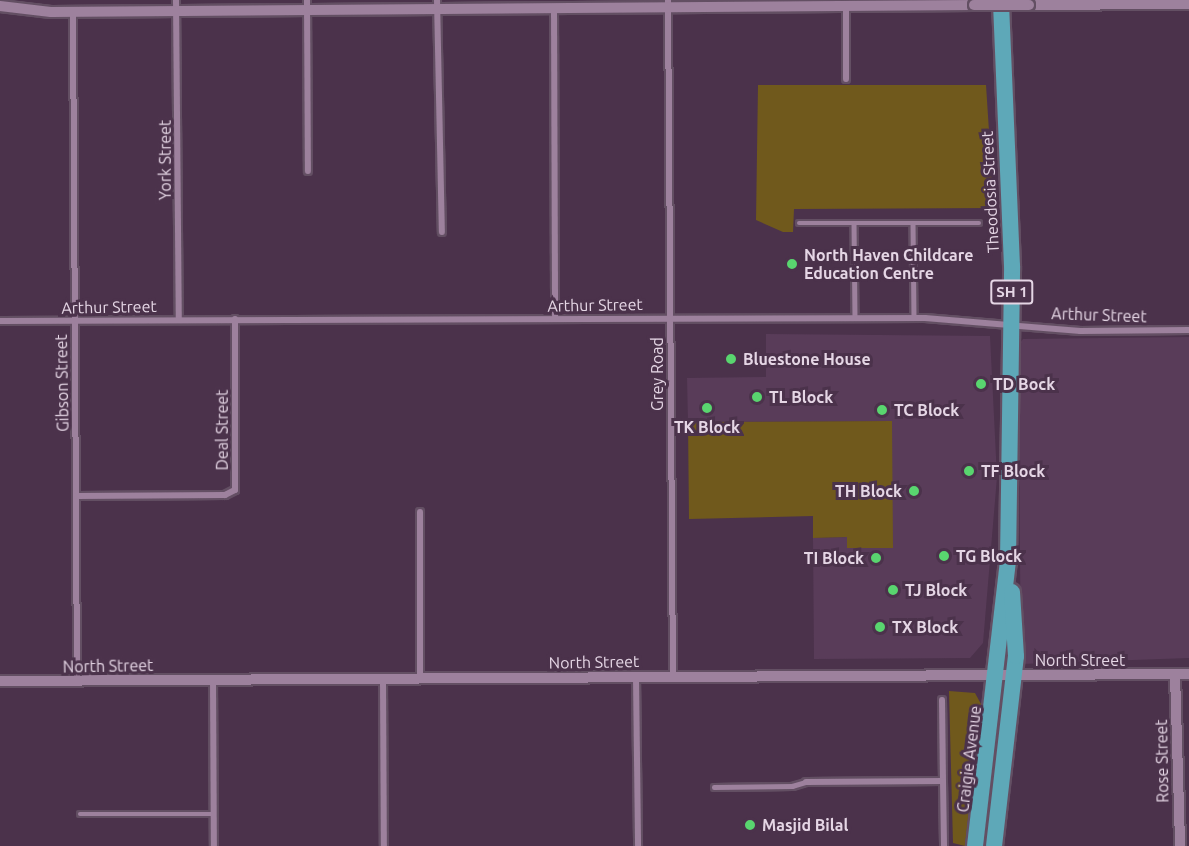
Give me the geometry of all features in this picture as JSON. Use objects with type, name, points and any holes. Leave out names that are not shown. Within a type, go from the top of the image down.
[{"type":"highway","name":"Theodosia Street","points":[[995,675],[1008,561],[1012,323],[1001,0]]},
{"type":"highway","name":"Theodosia Street","points":[[1008,561],[1016,634],[1014,676]]},
{"type":"highway","name":"Craigie Avenue","points":[[975,846],[995,675]]},
{"type":"highway","name":"SH 1","points":[[994,846],[1014,676]]},
{"type":"street","points":[[0,6],[33,12],[73,12],[176,6],[307,5],[554,8],[668,4],[846,7],[1189,4]]},
{"type":"street","name":"Grey Road","points":[[668,4],[673,676]]},
{"type":"street","points":[[307,5],[308,171]]},
{"type":"street","points":[[437,5],[442,232]]},
{"type":"street","name":"York Street","points":[[176,6],[179,319]]},
{"type":"street","points":[[846,7],[846,79]]},
{"type":"street","points":[[554,8],[555,319]]},
{"type":"street","name":"Gibson Street","points":[[73,12],[77,681]]},
{"type":"street","name":"Arthur Street","points":[[0,321],[914,318],[1012,323],[1080,331],[1189,330]]},
{"type":"street","name":"Deal Street","points":[[77,496],[225,495],[235,490],[235,319]]},
{"type":"street","points":[[420,512],[420,677]]},
{"type":"street","name":"Rose Street","points":[[1175,674],[1180,846]]},
{"type":"street","name":"North Street","points":[[0,681],[1189,674]]},
{"type":"street","points":[[636,676],[638,846]]},
{"type":"street","points":[[213,680],[214,846]]},
{"type":"street","points":[[383,680],[384,846]]},
{"type":"street","points":[[942,700],[944,846]]},
{"type":"street","points":[[806,782],[943,781]]},
{"type":"lane","points":[[799,223],[979,223]]},
{"type":"lane","points":[[854,223],[855,318]]},
{"type":"lane","points":[[913,223],[914,318]]},
{"type":"lane","points":[[714,787],[792,786],[806,782]]},
{"type":"lane","points":[[80,814],[214,814]]},
{"type":"shaded area","points":[[758,85],[986,85],[994,208],[794,209],[793,232],[783,232],[756,220]]},
{"type":"shaded area","points":[[766,334],[990,336],[997,477],[983,643],[970,658],[814,659],[813,538],[847,537],[847,548],[892,548],[891,421],[688,422],[687,378],[766,377]]},
{"type":"shaded area","points":[[1189,337],[1189,658],[1021,664],[1018,345],[1023,339]]},
{"type":"shaded area","points":[[892,421],[893,548],[847,548],[847,537],[813,538],[813,516],[689,519],[688,422]]},
{"type":"shaded area","points":[[949,691],[975,693],[981,704],[965,846],[953,843]]},
{"type":"place","name":"North Haven Childcare Education Centre","points":[[792,264]]},
{"type":"place","name":"Bluestone House","points":[[731,359]]},
{"type":"place","name":"TD Bock","points":[[981,384]]},
{"type":"place","name":"TL Block","points":[[757,397]]},
{"type":"place","name":"TK Block","points":[[707,408]]},
{"type":"place","name":"TC Block","points":[[882,410]]},
{"type":"place","name":"TF Block","points":[[969,471]]},
{"type":"place","name":"TH Block","points":[[914,491]]},
{"type":"place","name":"TG Block","points":[[944,556]]},
{"type":"place","name":"TI Block","points":[[876,558]]},
{"type":"place","name":"TJ Block","points":[[893,590]]},
{"type":"place","name":"TX Block","points":[[880,627]]},
{"type":"place","name":"Masjid Bilal","points":[[750,825]]}]
